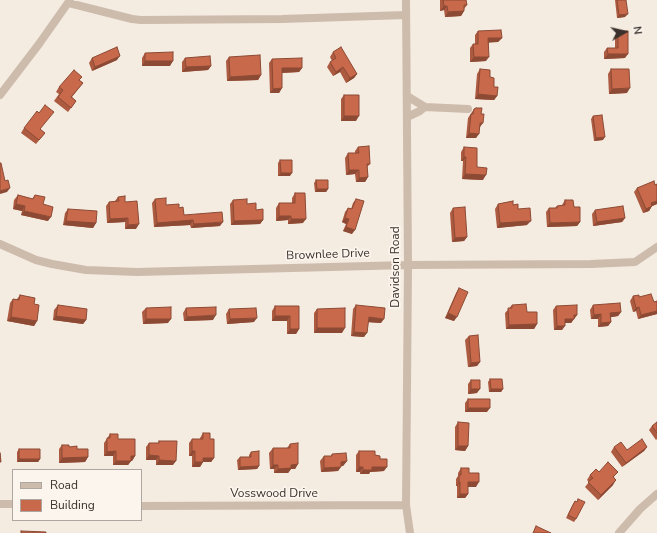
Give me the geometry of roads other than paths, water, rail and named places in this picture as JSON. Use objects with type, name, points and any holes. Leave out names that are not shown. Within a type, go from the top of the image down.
[{"type":"street","name":"Davidson Road","points":[[406,0],[408,264],[406,505],[410,533]]},
{"type":"street","points":[[0,95],[39,44],[69,1],[132,19],[141,20],[282,19],[406,15]]},
{"type":"street","points":[[407,96],[425,106],[468,109]]},
{"type":"street","points":[[407,117],[420,111],[425,106]]},
{"type":"street","name":"Brownlee Drive","points":[[0,244],[36,260],[86,270],[140,272],[408,264],[591,264],[635,262],[657,247]]},
{"type":"street","points":[[619,533],[640,509],[657,494]]},
{"type":"street","points":[[0,504],[12,504]]},
{"type":"street","name":"Vosswood Drive","points":[[142,506],[406,505]]}]
